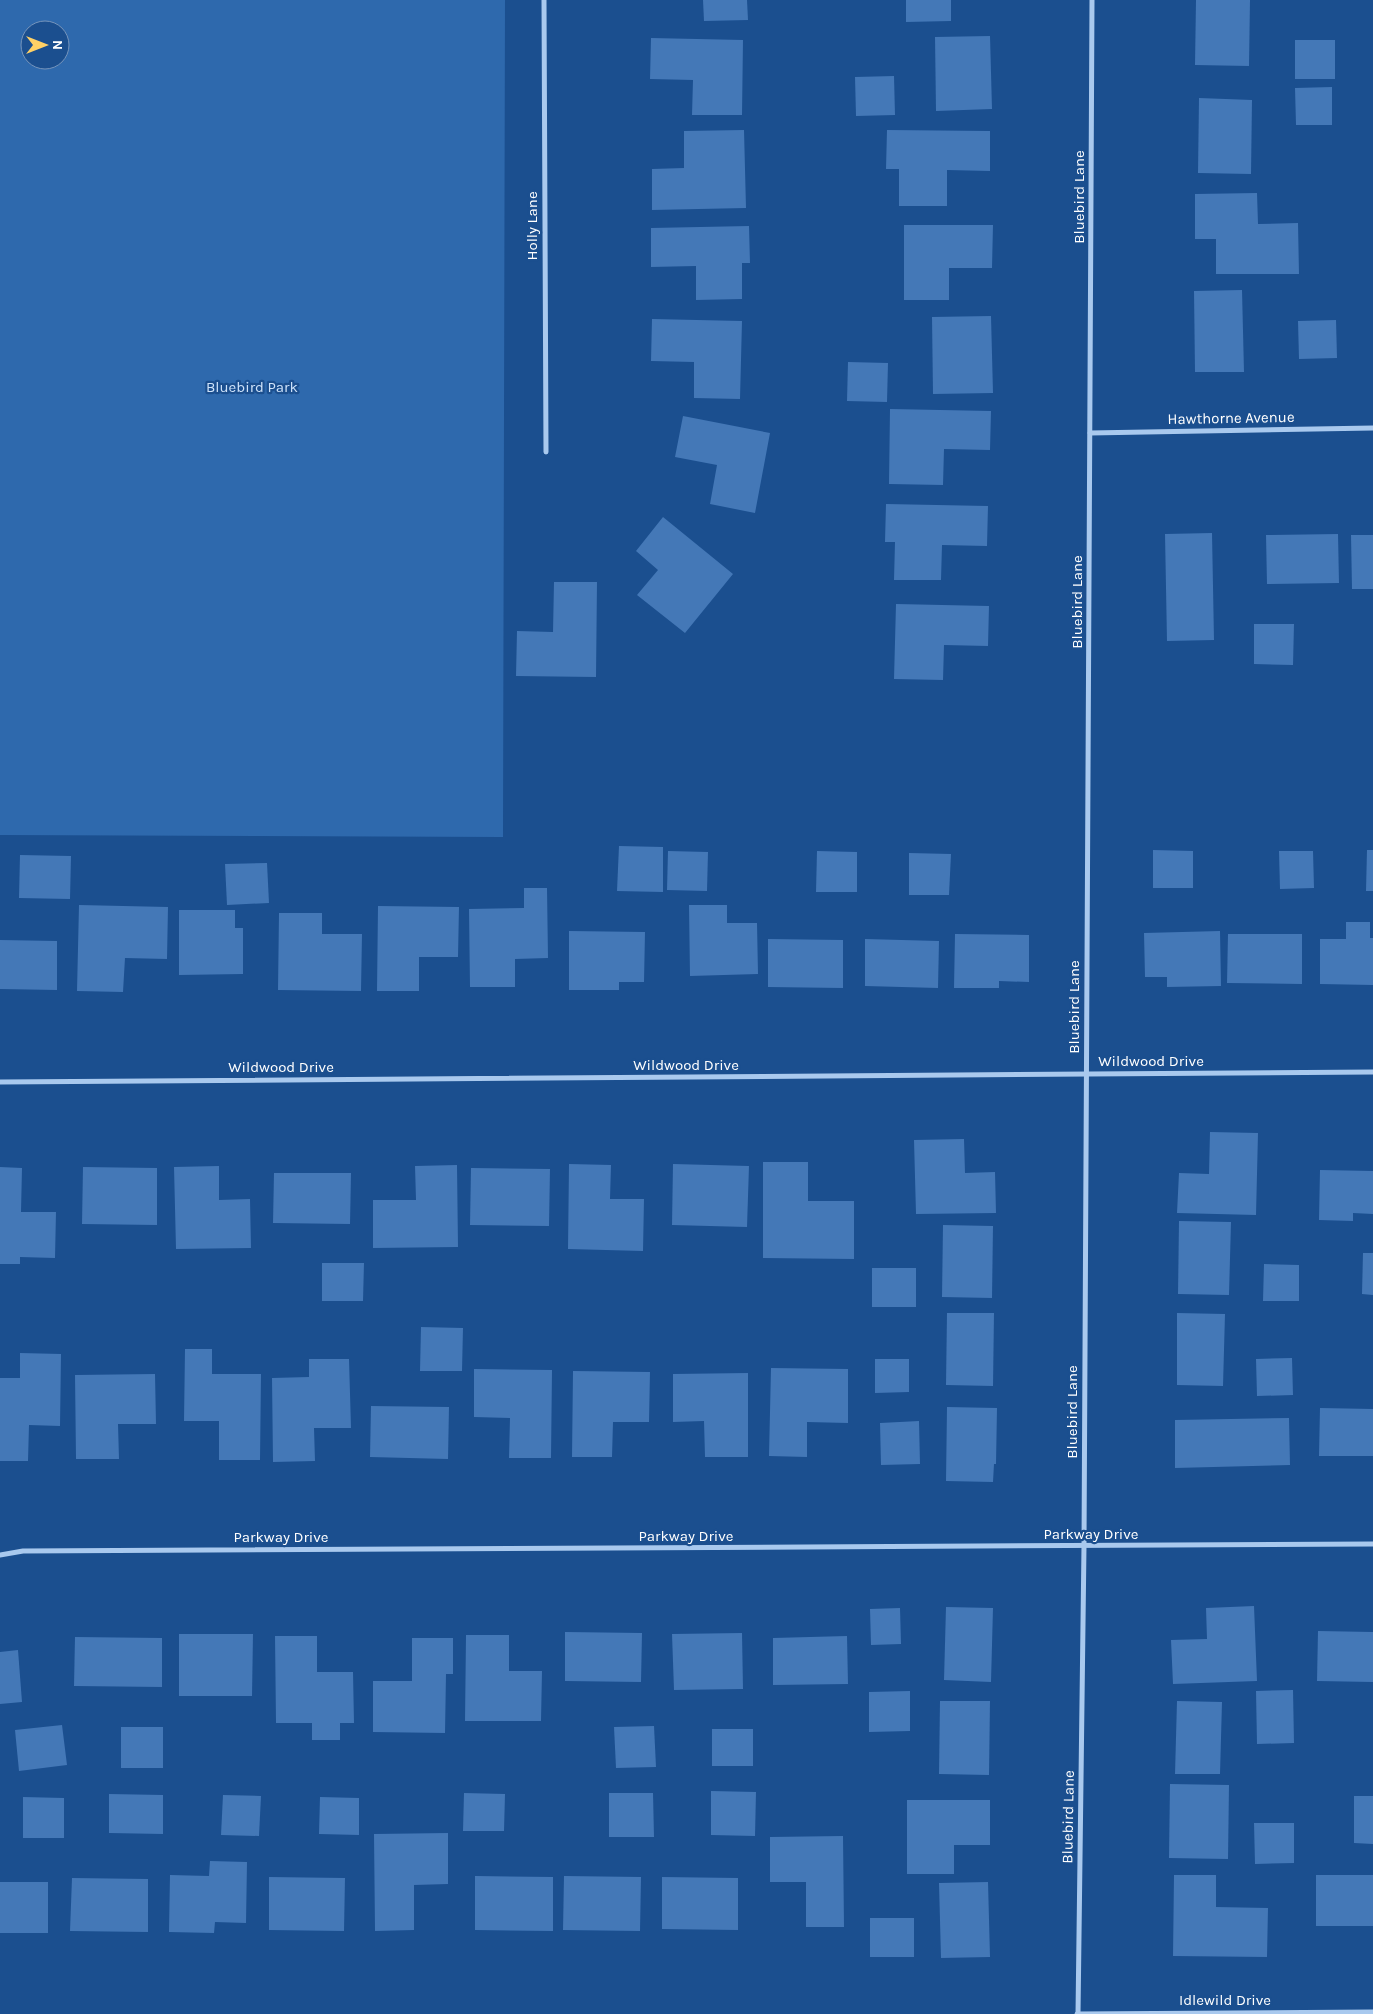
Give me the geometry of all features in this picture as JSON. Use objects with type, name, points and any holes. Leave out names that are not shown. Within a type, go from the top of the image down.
[{"type":"street","name":"Holly Lane","points":[[544,0],[546,452]]},
{"type":"street","name":"Bluebird Lane","points":[[1078,2014],[1084,1546],[1092,0]]},
{"type":"street","name":"Hawthorne Avenue","points":[[1090,433],[1373,428]]},
{"type":"street","name":"Wildwood Drive","points":[[0,1082],[1373,1072]]},
{"type":"street","name":"Parkway Drive","points":[[0,1555],[33,1551],[1373,1544]]},
{"type":"street","name":"Idlewild Drive","points":[[1078,2014],[1373,2012]]},
{"type":"green space","name":"Bluebird Park","points":[[0,0],[505,0],[503,837],[0,835]]},
{"type":"building","points":[[703,0],[747,0],[748,20],[704,21]]},
{"type":"building","points":[[906,0],[951,0],[951,21],[906,22]]},
{"type":"building","points":[[1196,0],[1250,0],[1249,66],[1195,65]]},
{"type":"building","points":[[990,36],[992,109],[936,111],[935,37]]},
{"type":"building","points":[[651,38],[743,40],[742,115],[692,115],[693,80],[650,79]]},
{"type":"building","points":[[1295,40],[1335,40],[1335,79],[1295,79]]},
{"type":"building","points":[[894,76],[895,115],[856,116],[855,77]]},
{"type":"building","points":[[1332,87],[1332,125],[1296,125],[1295,88]]},
{"type":"building","points":[[1199,98],[1252,100],[1251,174],[1198,173]]},
{"type":"building","points":[[744,130],[746,208],[652,210],[652,169],[684,168],[684,131]]},
{"type":"building","points":[[887,130],[990,131],[990,171],[947,170],[947,206],[899,206],[899,169],[886,169]]},
{"type":"building","points":[[1257,193],[1258,224],[1298,223],[1299,274],[1216,274],[1216,239],[1195,239],[1195,194]]},
{"type":"building","points":[[904,225],[993,225],[992,268],[949,268],[949,300],[904,300]]},
{"type":"building","points":[[749,226],[750,263],[742,263],[742,299],[696,300],[696,266],[651,267],[651,228]]},
{"type":"building","points":[[1242,290],[1244,372],[1195,372],[1194,291]]},
{"type":"building","points":[[991,316],[993,393],[933,394],[932,317]]},
{"type":"building","points":[[652,319],[742,321],[740,399],[694,398],[694,362],[651,361]]},
{"type":"building","points":[[1336,320],[1337,358],[1299,359],[1298,321]]},
{"type":"building","points":[[848,362],[888,363],[887,402],[847,401]]},
{"type":"building","points":[[890,409],[991,411],[990,450],[944,449],[943,485],[889,484]]},
{"type":"building","points":[[683,416],[770,433],[755,513],[710,504],[717,465],[675,457]]},
{"type":"building","points":[[886,504],[988,506],[987,546],[942,545],[941,580],[894,580],[895,542],[885,542]]},
{"type":"building","points":[[663,517],[733,574],[685,633],[637,595],[658,570],[636,551]]},
{"type":"building","points":[[1212,533],[1214,640],[1167,641],[1165,534]]},
{"type":"building","points":[[1338,534],[1339,583],[1267,584],[1266,535]]},
{"type":"building","points":[[1351,535],[1373,535],[1373,589],[1352,589]]},
{"type":"building","points":[[554,582],[597,582],[596,677],[516,676],[517,631],[553,632]]},
{"type":"building","points":[[896,604],[989,606],[988,646],[944,645],[943,680],[894,679]]},
{"type":"building","points":[[1254,624],[1294,624],[1293,665],[1254,664]]},
{"type":"building","points":[[619,846],[663,847],[663,892],[617,891]]},
{"type":"building","points":[[1153,850],[1193,851],[1193,888],[1153,888]]},
{"type":"building","points":[[1367,850],[1373,850],[1373,891],[1366,891]]},
{"type":"building","points":[[668,851],[708,852],[707,891],[667,890]]},
{"type":"building","points":[[817,851],[857,852],[857,892],[816,892]]},
{"type":"building","points":[[1279,851],[1313,851],[1314,888],[1280,889]]},
{"type":"building","points":[[909,853],[951,854],[949,895],[909,895]]},
{"type":"building","points":[[20,855],[71,856],[70,899],[19,898]]},
{"type":"building","points":[[267,863],[269,903],[227,905],[225,864]]},
{"type":"building","points":[[524,888],[547,888],[548,958],[515,959],[515,987],[470,987],[469,909],[524,908]]},
{"type":"building","points":[[79,905],[168,907],[167,959],[125,958],[123,992],[77,991]]},
{"type":"building","points":[[689,905],[727,905],[727,923],[757,923],[758,974],[690,976]]},
{"type":"building","points":[[378,906],[459,907],[458,957],[419,957],[419,991],[377,991]]},
{"type":"building","points":[[179,910],[235,910],[235,928],[243,928],[243,974],[179,975]]},
{"type":"building","points":[[279,913],[322,913],[322,934],[362,934],[361,991],[278,990]]},
{"type":"building","points":[[1346,922],[1370,922],[1370,938],[1373,938],[1373,985],[1320,984],[1320,939],[1346,939]]},
{"type":"building","points":[[569,931],[645,932],[644,982],[619,982],[619,990],[569,990]]},
{"type":"building","points":[[1220,931],[1221,986],[1167,987],[1167,977],[1145,977],[1144,933]]},
{"type":"building","points":[[955,934],[1029,935],[1029,982],[999,981],[999,988],[954,988]]},
{"type":"building","points":[[1228,934],[1302,934],[1302,984],[1227,983]]},
{"type":"building","points":[[768,939],[843,940],[843,988],[768,987]]},
{"type":"building","points":[[865,939],[939,941],[938,988],[865,986]]},
{"type":"building","points":[[0,940],[57,941],[57,990],[0,989]]},
{"type":"building","points":[[1210,1132],[1258,1133],[1256,1215],[1177,1213],[1179,1173],[1209,1174]]},
{"type":"building","points":[[964,1139],[965,1173],[995,1172],[996,1213],[916,1214],[914,1140]]},
{"type":"building","points":[[763,1162],[808,1162],[808,1201],[854,1201],[854,1259],[763,1258]]},
{"type":"building","points":[[569,1164],[611,1165],[610,1199],[644,1199],[643,1251],[568,1249]]},
{"type":"building","points":[[673,1164],[749,1166],[747,1227],[672,1225]]},
{"type":"building","points":[[457,1165],[458,1247],[373,1248],[373,1200],[416,1200],[415,1166]]},
{"type":"building","points":[[219,1166],[219,1200],[250,1199],[251,1248],[176,1249],[174,1167]]},
{"type":"building","points":[[0,1167],[22,1168],[21,1212],[56,1212],[55,1258],[20,1257],[20,1264],[0,1264]]},
{"type":"building","points":[[83,1167],[157,1168],[157,1225],[82,1224]]},
{"type":"building","points":[[471,1168],[550,1169],[549,1226],[470,1225]]},
{"type":"building","points":[[1320,1170],[1373,1171],[1373,1214],[1353,1213],[1353,1221],[1319,1220]]},
{"type":"building","points":[[274,1173],[351,1173],[350,1224],[273,1223]]},
{"type":"building","points":[[1179,1221],[1231,1222],[1229,1295],[1178,1294]]},
{"type":"building","points":[[943,1225],[993,1226],[992,1298],[942,1297]]},
{"type":"building","points":[[1363,1253],[1373,1253],[1373,1295],[1362,1294]]},
{"type":"building","points":[[322,1263],[364,1263],[363,1301],[322,1301]]},
{"type":"building","points":[[1264,1264],[1299,1265],[1299,1301],[1263,1301]]},
{"type":"building","points":[[872,1268],[916,1268],[916,1307],[872,1307]]},
{"type":"building","points":[[947,1313],[994,1313],[993,1386],[946,1385]]},
{"type":"building","points":[[1177,1313],[1225,1314],[1223,1386],[1177,1385]]},
{"type":"building","points":[[421,1327],[463,1328],[462,1371],[420,1371]]},
{"type":"building","points":[[185,1349],[212,1349],[212,1374],[261,1374],[260,1460],[219,1460],[219,1421],[184,1421]]},
{"type":"building","points":[[20,1353],[61,1354],[60,1426],[29,1425],[28,1461],[0,1461],[0,1378],[20,1378]]},
{"type":"building","points":[[1292,1358],[1293,1395],[1257,1396],[1256,1359]]},
{"type":"building","points":[[309,1359],[349,1359],[351,1428],[314,1428],[315,1461],[273,1462],[272,1378],[309,1377]]},
{"type":"building","points":[[875,1359],[909,1359],[909,1392],[875,1393]]},
{"type":"building","points":[[771,1368],[848,1369],[848,1423],[807,1422],[807,1457],[769,1456]]},
{"type":"building","points":[[474,1369],[552,1370],[551,1458],[509,1458],[510,1418],[474,1417]]},
{"type":"building","points":[[573,1371],[650,1372],[649,1422],[613,1422],[612,1457],[572,1457]]},
{"type":"building","points":[[748,1373],[748,1457],[705,1457],[704,1421],[673,1422],[673,1374]]},
{"type":"building","points":[[155,1374],[156,1424],[118,1424],[119,1459],[76,1459],[75,1375]]},
{"type":"building","points":[[371,1406],[449,1407],[448,1459],[370,1457]]},
{"type":"building","points":[[947,1407],[997,1408],[996,1464],[994,1464],[993,1482],[946,1481]]},
{"type":"building","points":[[1320,1408],[1373,1409],[1373,1456],[1319,1456]]},
{"type":"building","points":[[1289,1418],[1290,1465],[1175,1468],[1175,1420]]},
{"type":"building","points":[[919,1421],[920,1464],[881,1465],[880,1423]]},
{"type":"building","points":[[1254,1606],[1257,1681],[1173,1684],[1171,1640],[1207,1639],[1206,1608]]},
{"type":"building","points":[[946,1607],[993,1608],[991,1682],[944,1680]]},
{"type":"building","points":[[900,1608],[901,1644],[871,1645],[870,1609]]},
{"type":"building","points":[[1318,1631],[1373,1632],[1373,1682],[1317,1681]]},
{"type":"building","points":[[565,1632],[642,1633],[641,1682],[565,1681]]},
{"type":"building","points":[[742,1633],[743,1689],[674,1690],[672,1634]]},
{"type":"building","points":[[179,1634],[253,1634],[252,1696],[179,1696]]},
{"type":"building","points":[[466,1635],[509,1635],[509,1671],[542,1671],[541,1721],[465,1721]]},
{"type":"building","points":[[275,1636],[317,1636],[317,1672],[353,1672],[354,1723],[340,1723],[340,1740],[312,1740],[312,1723],[276,1723]]},
{"type":"building","points":[[847,1636],[848,1684],[773,1685],[773,1638]]},
{"type":"building","points":[[75,1637],[162,1638],[162,1687],[74,1686]]},
{"type":"building","points":[[412,1638],[453,1638],[453,1674],[446,1674],[445,1733],[373,1732],[373,1681],[412,1681]]},
{"type":"building","points":[[18,1650],[22,1702],[0,1704],[0,1652]]},
{"type":"building","points":[[1293,1690],[1294,1743],[1257,1744],[1256,1691]]},
{"type":"building","points":[[910,1691],[910,1731],[869,1732],[869,1692]]},
{"type":"building","points":[[940,1701],[990,1701],[989,1775],[939,1774]]},
{"type":"building","points":[[1177,1701],[1222,1702],[1220,1774],[1175,1774]]},
{"type":"building","points":[[62,1725],[67,1765],[19,1771],[15,1730]]},
{"type":"building","points":[[654,1726],[656,1767],[616,1768],[614,1727]]},
{"type":"building","points":[[121,1727],[163,1727],[163,1768],[121,1768]]},
{"type":"building","points":[[712,1729],[753,1729],[753,1766],[712,1766]]},
{"type":"building","points":[[1170,1784],[1229,1785],[1228,1859],[1169,1858]]},
{"type":"building","points":[[711,1791],[756,1792],[755,1836],[711,1835]]},
{"type":"building","points":[[464,1793],[505,1794],[504,1831],[463,1831]]},
{"type":"building","points":[[609,1793],[653,1793],[654,1837],[609,1837]]},
{"type":"building","points":[[109,1794],[163,1795],[163,1834],[109,1833]]},
{"type":"building","points":[[223,1795],[261,1796],[259,1836],[221,1835]]},
{"type":"building","points":[[1354,1796],[1373,1796],[1373,1844],[1354,1843]]},
{"type":"building","points":[[23,1797],[64,1798],[64,1838],[23,1838]]},
{"type":"building","points":[[320,1797],[359,1798],[359,1835],[319,1834]]},
{"type":"building","points":[[907,1800],[990,1800],[990,1845],[954,1845],[954,1874],[907,1874]]},
{"type":"building","points":[[1254,1823],[1294,1823],[1294,1863],[1255,1864]]},
{"type":"building","points":[[448,1833],[448,1884],[414,1885],[414,1930],[375,1931],[374,1834]]},
{"type":"building","points":[[843,1836],[844,1927],[806,1927],[806,1882],[770,1882],[770,1837]]},
{"type":"building","points":[[210,1861],[247,1862],[246,1923],[215,1922],[214,1933],[169,1932],[170,1875],[209,1876]]},
{"type":"building","points":[[1174,1875],[1216,1875],[1216,1907],[1268,1908],[1267,1957],[1173,1956]]},
{"type":"building","points":[[1316,1875],[1373,1875],[1373,1926],[1316,1926]]},
{"type":"building","points":[[475,1876],[553,1877],[553,1931],[475,1930]]},
{"type":"building","points":[[564,1876],[641,1877],[640,1931],[563,1930]]},
{"type":"building","points":[[269,1877],[345,1878],[344,1931],[269,1930]]},
{"type":"building","points":[[662,1877],[738,1878],[738,1930],[662,1929]]},
{"type":"building","points":[[72,1878],[148,1879],[148,1932],[70,1931]]},
{"type":"building","points":[[0,1882],[48,1882],[48,1933],[0,1933]]},
{"type":"building","points":[[988,1882],[990,1957],[941,1958],[939,1883]]},
{"type":"building","points":[[870,1918],[914,1918],[914,1957],[870,1957]]}]
